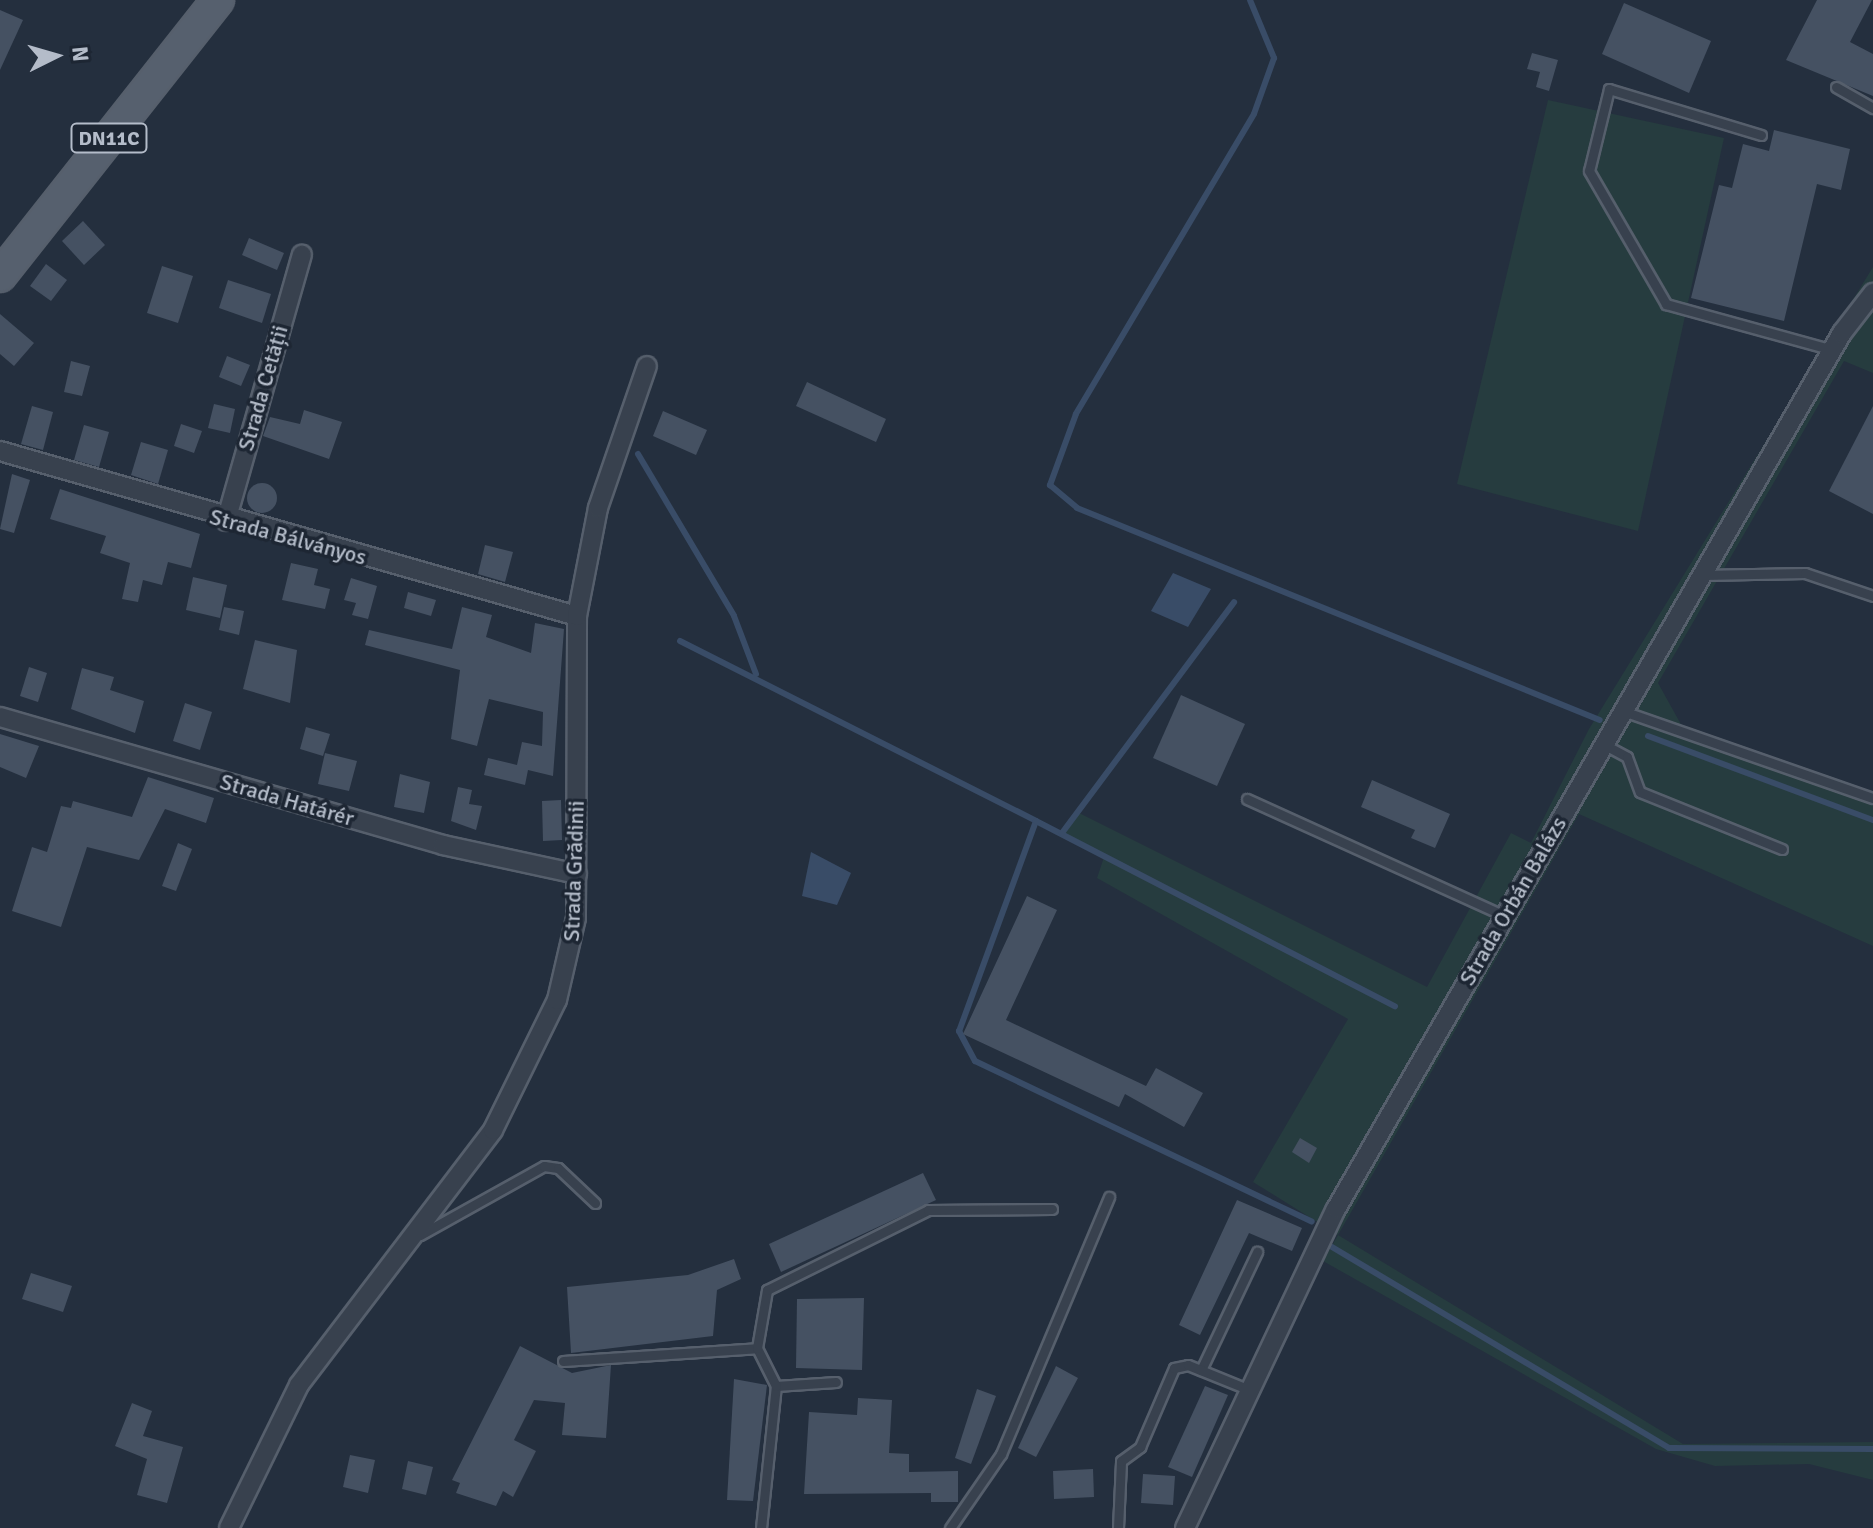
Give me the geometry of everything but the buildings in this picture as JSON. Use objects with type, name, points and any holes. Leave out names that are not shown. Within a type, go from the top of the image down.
[{"type":"main road","name":"DN11C","points":[[0,276],[218,0]]},
{"type":"street","name":"Strada Cetății","points":[[226,521],[302,255]]},
{"type":"street","name":"Strada Orbán Balázs","points":[[1185,1528],[1336,1209],[1833,350],[1873,293]]},
{"type":"street","name":"Strada Grădinii","points":[[229,1528],[299,1385],[420,1235],[493,1130],[544,1033],[572,945],[577,874],[577,616],[598,508],[647,366]]},
{"type":"street","name":"Strada Bálványos","points":[[0,451],[226,521],[577,616]]},
{"type":"street","name":"Strada Határér","points":[[0,717],[443,845],[577,874]]},
{"type":"lane","points":[[1836,87],[1873,108]]},
{"type":"lane","points":[[1761,135],[1609,89],[1589,171],[1666,304],[1833,350]]},
{"type":"lane","points":[[1702,575],[1805,573],[1873,596]]},
{"type":"lane","points":[[1622,711],[1873,798]]},
{"type":"lane","points":[[1603,744],[1627,757],[1640,792],[1782,849]]},
{"type":"lane","points":[[1247,799],[1505,916]]},
{"type":"lane","points":[[420,1235],[544,1166],[558,1168],[595,1203]]},
{"type":"lane","points":[[950,1528],[1001,1454],[1109,1197]]},
{"type":"lane","points":[[761,1528],[776,1386],[757,1348],[767,1290],[928,1210],[1052,1209]]},
{"type":"lane","points":[[1201,1370],[1257,1252]]},
{"type":"lane","points":[[563,1361],[757,1348]]},
{"type":"lane","points":[[1118,1528],[1121,1461],[1140,1447],[1174,1368],[1201,1370],[1250,1390]]},
{"type":"lane","points":[[776,1386],[836,1382]]},
{"type":"green space","points":[[1548,100],[1724,138],[1638,531],[1457,484]]},
{"type":"green space","points":[[1873,267],[1873,373],[1844,361],[1658,683],[1683,728],[1873,795],[1873,946],[1579,814],[1338,1235],[1253,1182],[1348,1019],[1097,878],[1105,854],[1063,836],[1079,813],[1427,987],[1511,833],[1531,843],[1589,729]]},
{"type":"green space","points":[[1338,1235],[1683,1444],[1873,1442],[1873,1480],[1809,1464],[1715,1466],[1656,1449],[1323,1261]]},
{"type":"water","points":[[1173,573],[1211,589],[1188,627],[1151,611]]},
{"type":"water","points":[[811,852],[851,873],[837,905],[802,896]]},
{"type":"waterway","points":[[1250,0],[1274,58],[1254,114],[1076,414],[1050,485],[1077,508],[1600,720]]},
{"type":"waterway","points":[[638,454],[734,616],[756,674]]},
{"type":"waterway","points":[[1062,833],[1234,602]]},
{"type":"waterway","points":[[680,641],[1036,821],[959,1031],[975,1061],[1312,1222]]},
{"type":"waterway","points":[[1648,736],[1873,820]]},
{"type":"waterway","points":[[1036,821],[1395,1006]]},
{"type":"waterway","points":[[1332,1247],[1669,1448],[1873,1449]]}]
